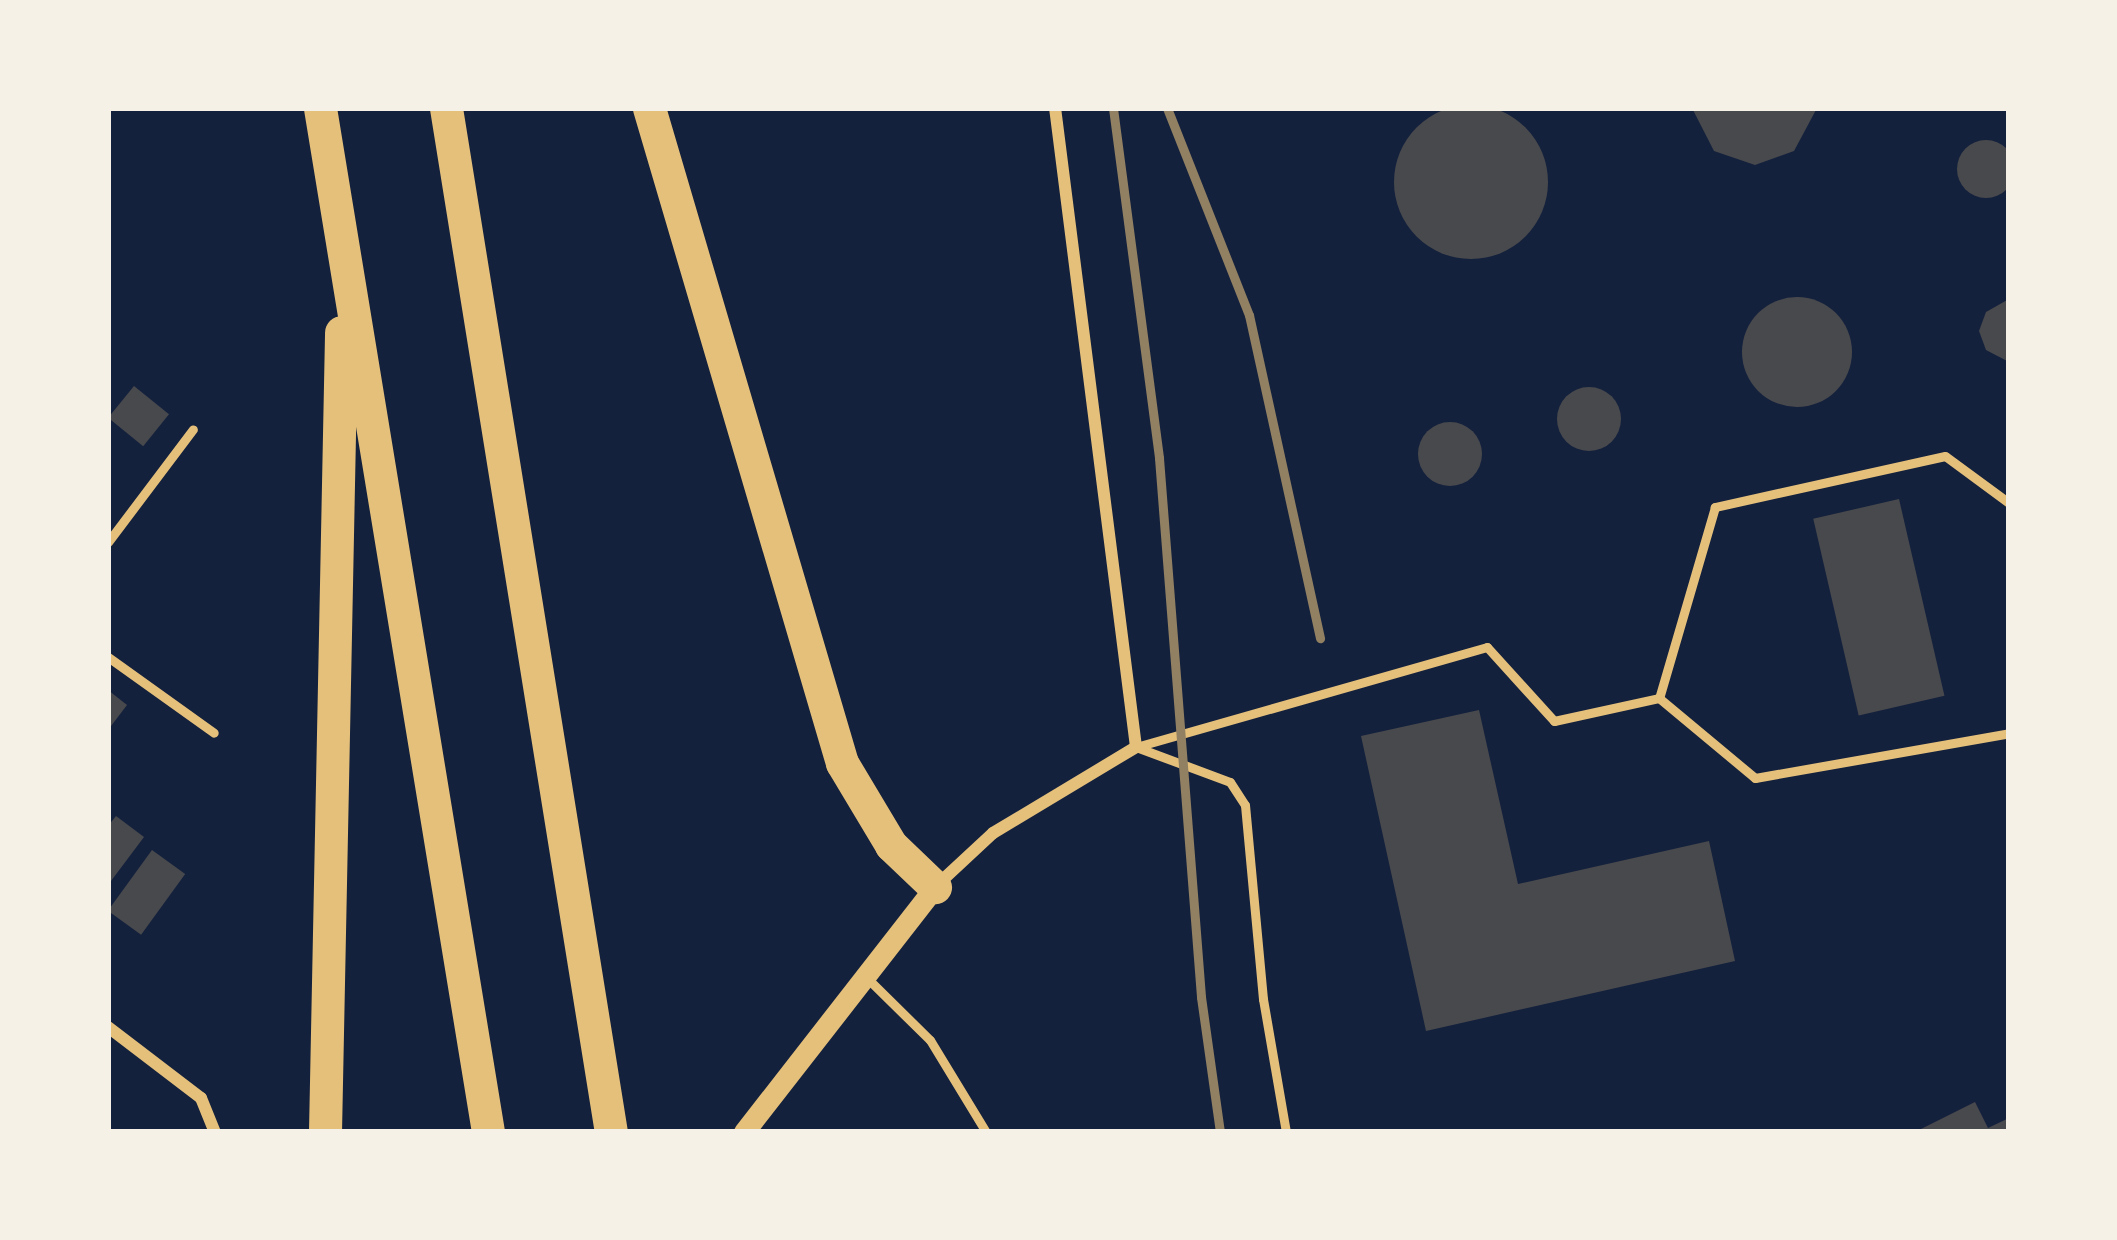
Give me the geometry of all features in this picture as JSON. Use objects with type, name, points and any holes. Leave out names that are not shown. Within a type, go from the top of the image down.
[{"type":"highway","points":[[320,108],[488,1132]]},
{"type":"highway","points":[[446,108],[608,1115]]},
{"type":"highway","points":[[649,108],[842,763],[891,845],[935,887]]},
{"type":"highway","points":[[325,1132],[344,253]]},
{"type":"street","points":[[744,1132],[935,887],[993,833],[1136,747],[1055,108]]},
{"type":"street","points":[[110,1032],[201,1098],[215,1132]]},
{"type":"lane","points":[[108,542],[193,429]]},
{"type":"lane","points":[[1659,698],[1715,507],[1946,456],[2009,503]]},
{"type":"lane","points":[[1136,747],[1487,647],[1554,721],[1659,698]]},
{"type":"lane","points":[[108,656],[214,733]]},
{"type":"lane","points":[[1659,698],[1755,778],[2007,735]]},
{"type":"lane","points":[[1136,747],[1230,782],[1245,805],[1263,999],[1286,1132]]},
{"type":"lane","points":[[865,976],[930,1040],[986,1132]]},
{"type":"building","points":[[1471,105],[1501,111],[1526,127],[1542,152],[1548,182],[1542,212],[1526,237],[1501,253],[1471,259],[1441,253],[1416,237],[1400,212],[1394,182],[1400,152],[1416,127],[1441,111]]},
{"type":"building","points":[[1692,108],[1817,108],[1794,151],[1755,165],[1714,151]]},
{"type":"building","points":[[1986,140],[2007,148],[2015,169],[2007,190],[1986,198],[1965,190],[1957,169],[1965,148]]},
{"type":"building","points":[[1797,297],[1836,313],[1852,352],[1836,391],[1797,407],[1758,391],[1742,352],[1758,313]]},
{"type":"building","points":[[2009,299],[2009,362],[1986,350],[1979,331],[1986,312]]},
{"type":"building","points":[[134,386],[169,414],[143,446],[108,418]]},
{"type":"building","points":[[1589,387],[1611,397],[1621,419],[1611,441],[1589,451],[1567,441],[1557,419],[1567,397]]},
{"type":"building","points":[[1450,422],[1472,432],[1482,454],[1472,476],[1450,486],[1428,476],[1418,454],[1428,432]]},
{"type":"building","points":[[1899,499],[1944,696],[1859,716],[1813,519]]},
{"type":"building","points":[[108,690],[127,705],[108,730]]},
{"type":"building","points":[[1479,710],[1518,884],[1709,841],[1735,961],[1426,1031],[1361,736]]},
{"type":"building","points":[[116,816],[144,837],[108,885],[108,826]]},
{"type":"building","points":[[152,850],[185,874],[141,935],[108,911]]},
{"type":"building","points":[[1975,1102],[1988,1128],[2009,1118],[2009,1132],[1915,1132]]},
{"type":"railway","points":[[1113,108],[1159,458],[1201,997],[1220,1132]]},
{"type":"railway","points":[[1167,108],[1249,315],[1320,638]]}]
